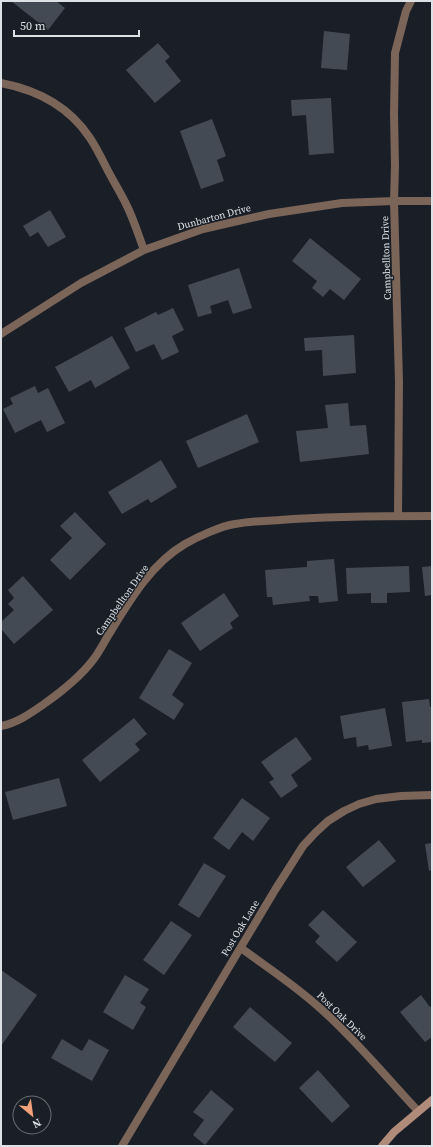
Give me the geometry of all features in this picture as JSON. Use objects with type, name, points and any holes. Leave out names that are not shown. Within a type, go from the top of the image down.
[{"type":"street","name":"Campbellton Drive","points":[[398,516],[399,382],[394,201],[395,53],[406,11],[411,1]]},
{"type":"street","points":[[1,83],[20,87],[37,93],[57,105],[79,124],[90,138],[126,203],[144,250]]},
{"type":"street","name":"Dunbarton Drive","points":[[1,334],[81,283],[144,250],[203,229],[269,214],[342,203],[432,201]]},
{"type":"street","name":"Campbellton Drive","points":[[1,726],[12,724],[35,710],[56,696],[75,678],[93,660],[118,620],[158,565],[170,554],[198,537],[235,524],[316,517],[432,516]]},
{"type":"street","name":"Post Oak Lane","points":[[122,1146],[275,890],[303,846],[328,821],[349,809],[376,799],[401,796],[432,795]]},
{"type":"street","name":"Post Oak Drive","points":[[241,948],[295,987],[322,1009],[350,1036],[418,1111]]},
{"type":"street","points":[[382,1146],[394,1132],[432,1100]]},
{"type":"building","points":[[11,1],[56,1],[65,8],[48,30]]},
{"type":"building","points":[[324,31],[350,34],[347,70],[321,68]]},
{"type":"building","points":[[158,43],[170,57],[165,61],[181,81],[155,103],[126,70]]},
{"type":"building","points":[[331,98],[334,153],[309,155],[306,115],[292,116],[291,100]]},
{"type":"building","points":[[212,119],[226,156],[217,160],[224,181],[201,189],[180,131]]},
{"type":"building","points":[[50,210],[66,237],[48,247],[38,232],[30,237],[23,226]]},
{"type":"building","points":[[310,238],[361,279],[344,300],[330,289],[323,297],[312,288],[317,281],[292,261]]},
{"type":"building","points":[[239,268],[252,308],[233,314],[228,300],[210,306],[212,313],[198,317],[188,285]]},
{"type":"building","points":[[173,308],[184,330],[172,336],[179,352],[162,360],[154,344],[136,352],[124,328],[156,312],[158,315]]},
{"type":"building","points":[[354,335],[356,373],[323,376],[322,350],[305,351],[304,338]]},
{"type":"building","points":[[112,336],[130,368],[95,388],[91,380],[69,392],[55,367]]},
{"type":"building","points":[[35,386],[38,393],[48,388],[65,423],[47,432],[41,420],[15,433],[3,409],[13,404],[10,398]]},
{"type":"building","points":[[348,403],[350,426],[366,425],[369,454],[300,462],[296,431],[328,428],[325,405]]},
{"type":"building","points":[[247,414],[259,442],[198,468],[186,441]]},
{"type":"building","points":[[161,460],[177,487],[151,503],[148,499],[122,514],[108,492]]},
{"type":"building","points":[[75,512],[106,544],[70,580],[50,560],[72,538],[60,526]]},
{"type":"building","points":[[334,559],[338,601],[319,603],[318,596],[309,596],[310,601],[273,605],[272,597],[267,597],[265,570],[307,567],[307,561]]},
{"type":"building","points":[[409,566],[410,592],[387,593],[387,603],[371,603],[371,593],[347,594],[346,568]]},
{"type":"building","points":[[432,566],[432,595],[425,596],[422,567]]},
{"type":"building","points":[[23,576],[53,610],[14,644],[1,629],[1,622],[14,610],[8,604],[14,598],[8,590]]},
{"type":"building","points":[[224,593],[239,616],[230,623],[233,628],[200,651],[181,623]]},
{"type":"building","points":[[169,649],[192,663],[172,695],[184,704],[174,720],[139,698]]},
{"type":"building","points":[[429,699],[430,707],[432,707],[432,742],[422,743],[422,740],[406,742],[402,702]]},
{"type":"building","points":[[385,708],[392,746],[369,750],[368,745],[357,747],[356,737],[344,739],[340,716]]},
{"type":"building","points":[[134,718],[147,734],[135,744],[140,750],[100,782],[82,760]]},
{"type":"building","points":[[296,737],[312,759],[291,775],[298,786],[281,798],[269,782],[274,779],[261,762]]},
{"type":"building","points":[[59,778],[67,806],[13,820],[5,792]]},
{"type":"building","points":[[242,798],[270,818],[253,841],[242,832],[229,850],[213,838]]},
{"type":"building","points":[[379,840],[396,861],[363,887],[346,867]]},
{"type":"building","points":[[432,843],[432,870],[429,871],[425,844]]},
{"type":"building","points":[[204,863],[226,876],[199,918],[178,905]]},
{"type":"building","points":[[323,910],[357,942],[337,962],[315,942],[320,936],[308,925]]},
{"type":"building","points":[[171,921],[192,935],[164,975],[143,960]]},
{"type":"building","points":[[1,970],[37,995],[1,1046]]},
{"type":"building","points":[[125,975],[149,989],[140,1003],[146,1007],[133,1030],[103,1012]]},
{"type":"building","points":[[421,995],[430,1007],[432,1005],[432,1037],[425,1042],[400,1012]]},
{"type":"building","points":[[250,1007],[292,1043],[275,1062],[233,1027]]},
{"type":"building","points":[[62,1039],[82,1051],[89,1039],[109,1050],[92,1081],[51,1058]]},
{"type":"building","points":[[318,1070],[350,1106],[332,1123],[299,1088]]},
{"type":"building","points":[[211,1090],[234,1109],[205,1145],[193,1135],[204,1120],[193,1112]]}]
